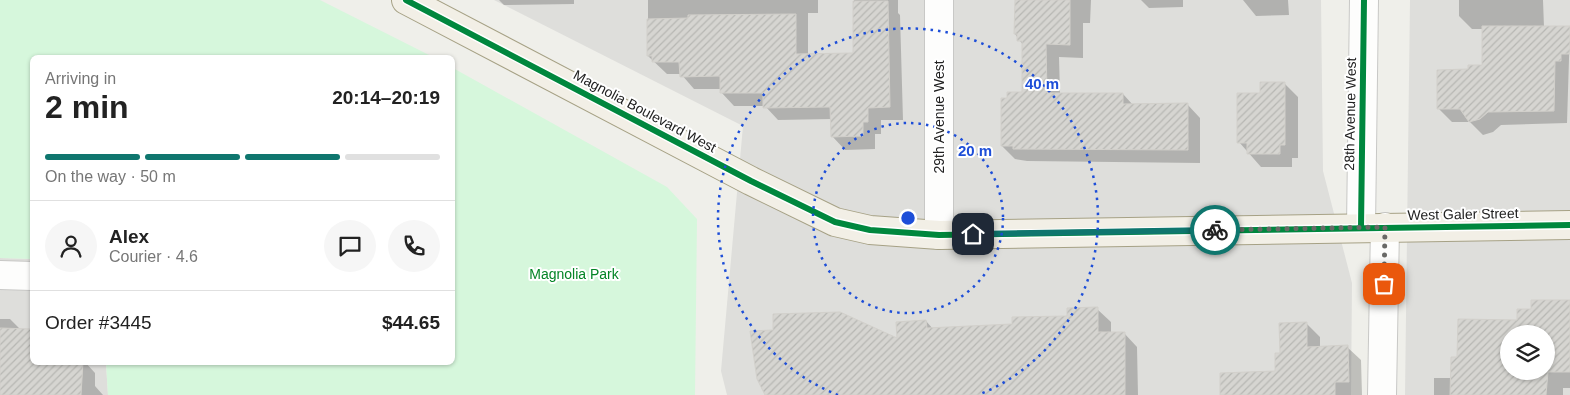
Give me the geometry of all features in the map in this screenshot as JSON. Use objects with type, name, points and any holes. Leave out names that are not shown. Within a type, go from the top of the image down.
[{"type":"main road","name":"Magnolia Boulevard West","points":[[406,0],[750,181],[835,222],[876,231]]},
{"type":"main road","name":"West Galer Street","points":[[876,231],[939,235],[1570,225]]},
{"type":"street","name":"29th Avenue West","points":[[939,0],[939,235]]},
{"type":"street","name":"28th Avenue West","points":[[1364,0],[1382,395]]},
{"type":"street","points":[[0,275],[30,276]]},
{"type":"shaded area","points":[[494,0],[1321,0],[1323,171],[1352,283],[1351,395],[727,395],[721,371],[743,126]]},
{"type":"shaded area","points":[[1410,0],[1570,0],[1570,395],[1405,395]]},
{"type":"shaded area","points":[[0,258],[30,259],[30,365],[106,365],[108,395],[0,395]]},
{"type":"green space","points":[[0,0],[320,0],[429,55],[30,55],[30,259],[0,258]]},
{"type":"green space","name":"Magnolia Park","points":[[455,69],[667,187],[697,219],[695,395],[108,395],[106,365],[455,365]]},
{"type":"building","points":[[1015,0],[1070,0],[1070,45],[1046,44],[1047,93],[1123,93],[1123,104],[1188,103],[1188,150],[1013,149],[1013,146],[1001,146],[1001,98],[1007,98],[1007,92],[1022,92],[1022,41],[1017,41],[1017,34],[1014,34]]},
{"type":"building","points":[[853,1],[888,1],[890,107],[868,108],[868,122],[863,122],[863,136],[831,137],[830,107],[763,108],[763,93],[720,93],[720,76],[680,77],[679,62],[652,62],[652,56],[647,56],[647,19],[688,18],[688,15],[796,14],[796,54],[853,53]]},
{"type":"building","points":[[1482,26],[1570,26],[1570,54],[1561,54],[1561,61],[1555,61],[1554,111],[1488,112],[1480,119],[1469,122],[1460,109],[1437,109],[1437,70],[1468,69],[1468,65],[1482,65]]},
{"type":"building","points":[[1260,82],[1285,82],[1285,145],[1280,145],[1280,154],[1247,154],[1247,143],[1237,143],[1237,93],[1260,93]]},
{"type":"building","points":[[1531,300],[1570,300],[1570,372],[1555,372],[1555,325],[1500,325],[1500,380],[1547,380],[1546,395],[1450,395],[1451,357],[1457,357],[1458,319],[1517,320],[1517,309],[1531,309]]},
{"type":"building","points":[[1098,307],[1098,332],[1125,332],[1125,395],[765,395],[757,379],[750,331],[773,330],[773,314],[840,312],[897,338],[896,322],[926,320],[927,328],[1012,324],[1012,317],[1067,316],[1067,308]]},
{"type":"building","points":[[1307,322],[1307,347],[1348,345],[1349,382],[1335,382],[1335,395],[1220,395],[1220,373],[1275,371],[1275,353],[1280,353],[1279,323]]},
{"type":"building","points":[[0,328],[30,329],[30,365],[83,365],[81,395],[0,395]]},
{"type":"cycle path","points":[[406,0],[751,181],[835,222],[870,230],[939,235],[1570,225]]},
{"type":"cycle path","points":[[1361,227],[1364,0]]},
{"type":"way so far","points":[[1215,230],[1385,227],[1384,284]]},
{"type":"route","points":[[973,234],[1215,230]]}]
